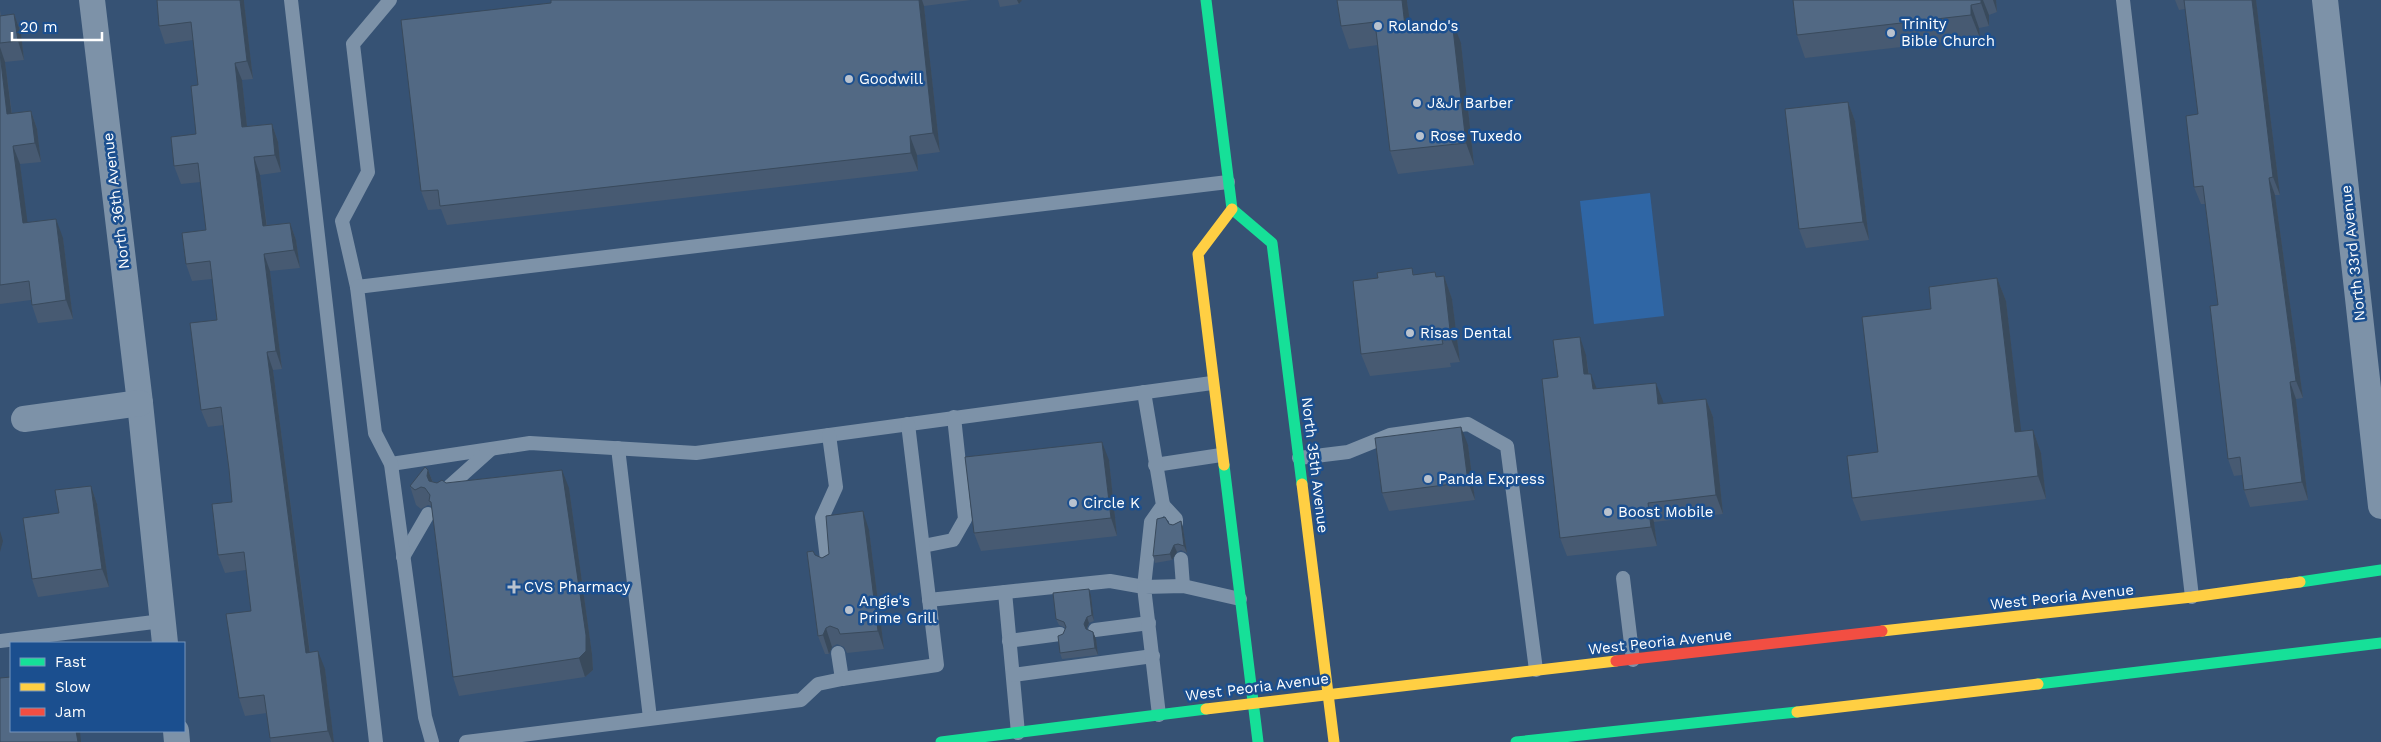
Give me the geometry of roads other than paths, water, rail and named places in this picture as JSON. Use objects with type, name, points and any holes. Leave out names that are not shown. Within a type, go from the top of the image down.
[{"type":"main road","points":[[1206,0],[1232,209],[1198,254],[1212,383],[1258,742]]},
{"type":"main road","name":"North 35th Avenue","points":[[1232,209],[1272,243],[1334,742]]},
{"type":"main road","name":"West Peoria Avenue","points":[[941,742],[1329,693],[2192,597],[2381,570]]},
{"type":"main road","points":[[1516,742],[1813,710],[2381,643]]},
{"type":"street","name":"North 36th Avenue","points":[[92,0],[140,403],[164,632]]},
{"type":"street","name":"North 33rd Avenue","points":[[2325,0],[2381,506]]},
{"type":"street","points":[[24,418],[140,403]]},
{"type":"lane","points":[[291,0],[376,742]]},
{"type":"lane","points":[[390,0],[353,44],[368,172],[342,222],[357,287],[375,434],[391,464],[425,717],[432,742]]},
{"type":"lane","points":[[2123,0],[2192,597]]},
{"type":"lane","points":[[357,287],[1228,182]]},
{"type":"lane","points":[[391,464],[530,443],[696,453],[1212,383]]},
{"type":"lane","points":[[1144,392],[1163,505],[1176,519],[1176,523]]},
{"type":"lane","points":[[922,546],[952,540],[965,519],[954,417]]},
{"type":"lane","points":[[466,742],[801,700],[818,684],[842,678],[937,665],[908,424]]},
{"type":"lane","points":[[1299,458],[1348,452],[1390,434],[1468,424],[1507,446],[1536,670]]},
{"type":"lane","points":[[828,435],[836,487],[822,518],[828,568]]},
{"type":"lane","points":[[618,448],[650,718]]},
{"type":"lane","points":[[442,493],[490,449]]},
{"type":"lane","points":[[1156,465],[1221,455]]},
{"type":"lane","points":[[1160,715],[1144,587],[1151,522],[1163,505]]},
{"type":"lane","points":[[403,557],[428,514]]},
{"type":"lane","points":[[1180,559],[1183,586]]},
{"type":"lane","points":[[1623,578],[1633,660]]},
{"type":"lane","points":[[929,600],[1110,581],[1144,587],[1183,586],[1240,599]]},
{"type":"lane","points":[[1005,592],[1018,732]]},
{"type":"lane","points":[[1095,630],[1149,623]]},
{"type":"lane","points":[[0,640],[164,632]]},
{"type":"lane","points":[[1009,641],[1060,634]]},
{"type":"lane","points":[[838,653],[842,678]]},
{"type":"lane","points":[[1013,675],[1153,656]]},
{"type":"place","name":"Rolando's","points":[[1378,26]]},
{"type":"place","name":"Trinity Bible Church","points":[[1891,33]]},
{"type":"place","name":"Goodwill","points":[[849,79]]},
{"type":"place","name":"J&Jr Barber","points":[[1417,103]]},
{"type":"place","name":"Rose Tuxedo","points":[[1420,136]]},
{"type":"place","name":"Risas Dental","points":[[1410,333]]},
{"type":"place","name":"Panda Express","points":[[1428,479]]},
{"type":"place","name":"Circle K","points":[[1073,503]]},
{"type":"place","name":"Boost Mobile","points":[[1608,512]]},
{"type":"place","name":"CVS Pharmacy","points":[[514,587]]},
{"type":"place","name":"Angie's Prime Grill","points":[[849,610]]}]
